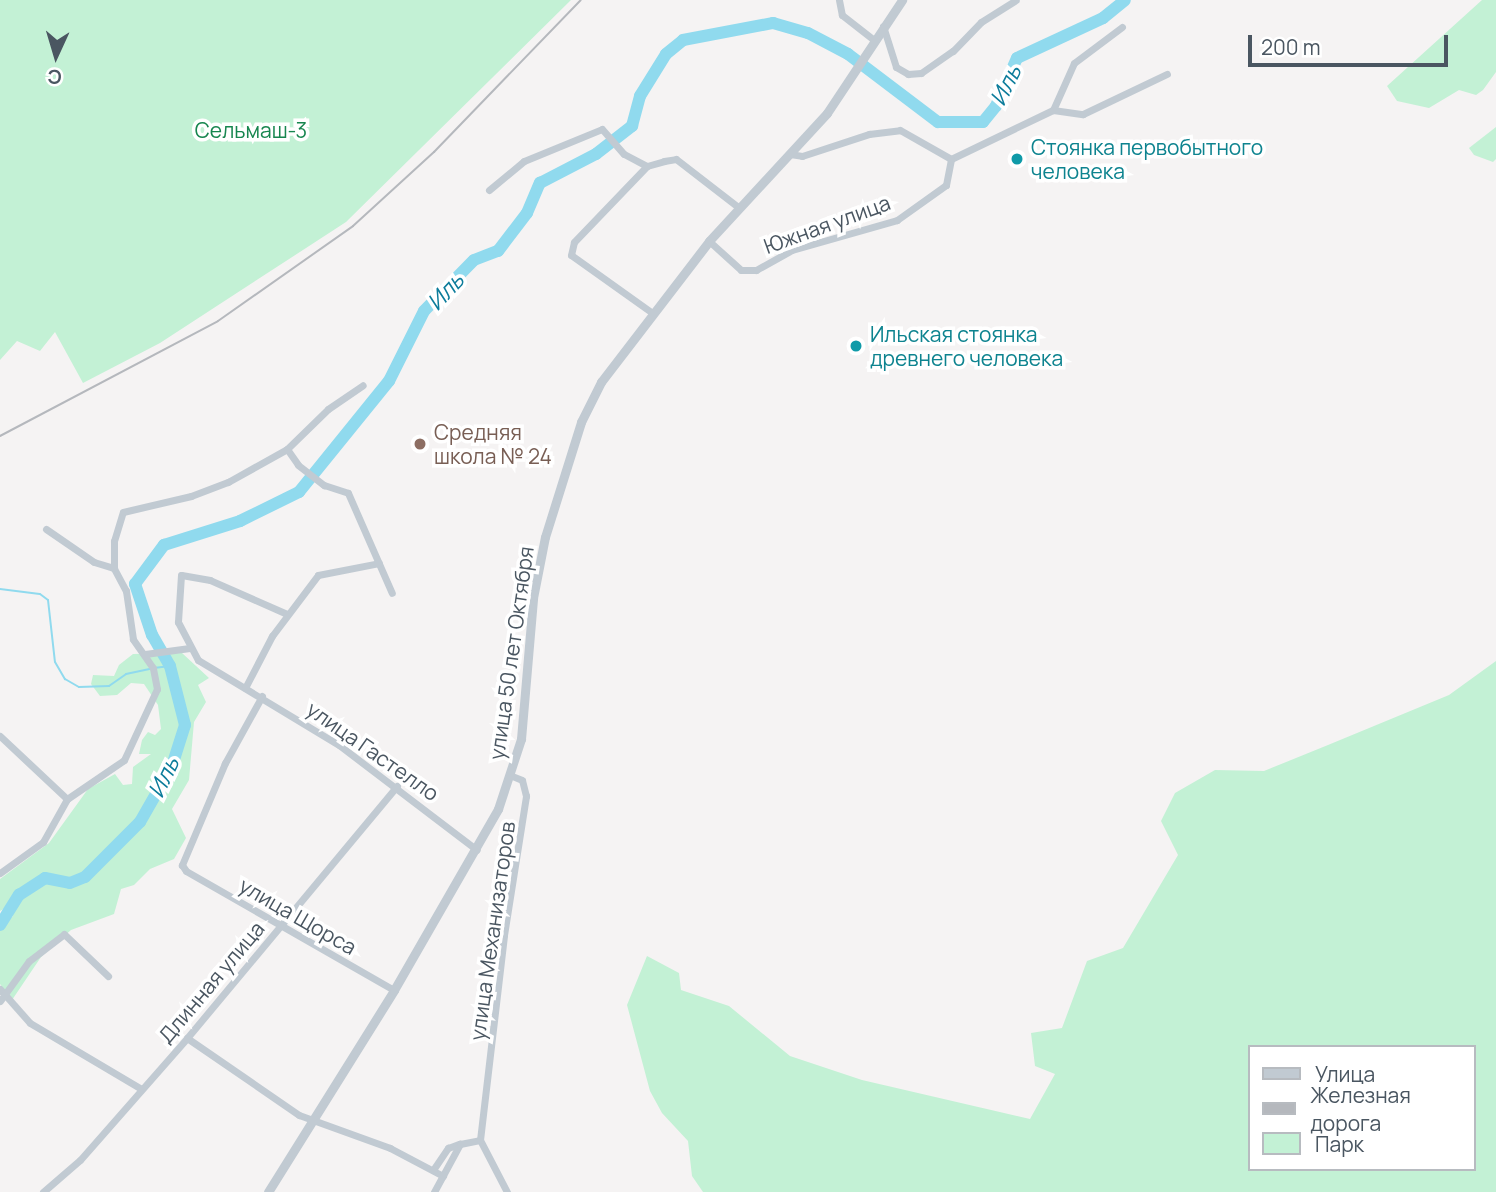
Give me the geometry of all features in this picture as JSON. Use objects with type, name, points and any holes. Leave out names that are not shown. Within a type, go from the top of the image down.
[{"type":"street","points":[[839,0],[842,15],[872,43]]},
{"type":"street","name":"улица 50 лет Октября","points":[[268,1192],[394,990],[477,850],[512,776],[522,738],[533,598],[545,537],[581,422],[601,382],[651,312],[709,241],[790,154],[839,92],[902,0]]},
{"type":"street","points":[[883,26],[896,67],[921,73],[953,51],[981,22],[1016,0]]},
{"type":"street","points":[[1053,110],[1074,63],[1122,27]]},
{"type":"street","points":[[790,154],[802,156],[869,134],[900,130],[951,159],[1053,110],[1083,114],[1167,74]]},
{"type":"street","points":[[489,190],[524,161],[602,130],[624,154],[647,166]]},
{"type":"street","points":[[651,312],[579,261],[570,250],[647,166],[676,159],[738,207]]},
{"type":"street","name":"Южная улица","points":[[709,241],[741,270],[755,270],[792,250],[897,220],[946,185],[951,159]]},
{"type":"street","points":[[0,873],[43,842],[67,799],[124,760],[157,689],[145,654],[134,639],[126,591],[114,568],[114,541],[123,512],[130,507],[191,496],[287,449],[328,409],[363,385]]},
{"type":"street","points":[[287,449],[298,465],[324,485],[348,493],[393,593]]},
{"type":"street","points":[[46,529],[94,562],[114,568]]},
{"type":"street","points":[[245,688],[287,614],[318,575],[379,563]]},
{"type":"street","name":"улица Гастелло","points":[[287,614],[210,580],[181,575],[178,622],[190,648],[211,671],[261,696],[397,786],[477,850]]},
{"type":"street","points":[[145,654],[190,648]]},
{"type":"street","name":"улица Щорса","points":[[261,696],[183,856],[186,871],[394,990]]},
{"type":"street","points":[[0,736],[67,799]]},
{"type":"street","name":"улица Механизаторов","points":[[480,1140],[504,935],[526,796],[522,780],[512,776]]},
{"type":"street","name":"Длинная улица","points":[[43,1192],[80,1160],[140,1088],[187,1038],[397,786]]},
{"type":"street","points":[[108,976],[64,934],[29,961],[1,995],[30,1023],[140,1088]]},
{"type":"street","points":[[187,1038],[299,1115],[390,1148],[443,1176]]},
{"type":"street","points":[[433,1170],[448,1148],[480,1140],[508,1192]]},
{"type":"street","points":[[434,1192],[460,1144]]},
{"type":"green space","name":"Сельмаш-3","points":[[0,0],[571,0],[346,222],[160,343],[83,383],[55,332],[40,351],[17,341],[0,360]]},
{"type":"green space","points":[[1482,0],[1496,0],[1496,72],[1483,90],[1476,95],[1459,90],[1429,108],[1397,101],[1387,86]]},
{"type":"green space","points":[[1496,127],[1496,159],[1493,162],[1474,155],[1469,148]]},
{"type":"green space","points":[[182,653],[209,678],[198,685],[206,702],[194,722],[189,780],[172,809],[186,838],[174,859],[150,869],[134,885],[121,889],[114,914],[71,930],[41,957],[12,1000],[0,984],[0,927],[13,916],[9,906],[0,911],[0,879],[49,843],[88,789],[115,774],[123,785],[132,784],[133,767],[151,754],[139,754],[142,740],[148,732],[155,735],[161,729],[158,705],[144,684],[131,683],[117,695],[100,696],[91,684],[93,675],[114,676],[119,665],[133,654]]},
{"type":"green space","points":[[1496,661],[1496,1192],[703,1192],[692,1176],[688,1141],[662,1113],[650,1091],[627,1005],[647,956],[679,973],[681,990],[729,1006],[790,1056],[862,1080],[1030,1119],[1055,1074],[1035,1066],[1031,1033],[1062,1028],[1087,961],[1123,948],[1178,855],[1161,821],[1175,793],[1215,770],[1264,771],[1449,695]]},
{"type":"waterway","name":"Иль","points":[[0,925],[19,895],[45,878],[70,883],[85,877],[140,822],[172,766],[185,725],[170,666],[152,635],[135,584],[164,545],[240,521],[299,492],[389,381],[424,311],[474,260],[498,251],[527,213],[540,183],[596,154],[632,126],[640,96],[666,54],[683,40],[773,23],[808,33],[848,54],[938,122],[983,122],[996,106],[1017,58],[1103,18],[1125,0]]},
{"type":"waterway","points":[[0,589],[40,594],[48,600],[55,662],[65,679],[79,687],[109,686],[126,674],[149,669]]},
{"type":"waterway","points":[[154,668],[170,666]]},
{"type":"railway","points":[[0,436],[218,321],[353,226],[434,152],[581,0]]},
{"type":"place","name":"Стоянка первобытного человека","points":[[1017,159]]},
{"type":"place","name":"Ильская стоянка древнего человека","points":[[856,346]]},
{"type":"place","name":"Средняя школа № 24","points":[[420,444]]}]
